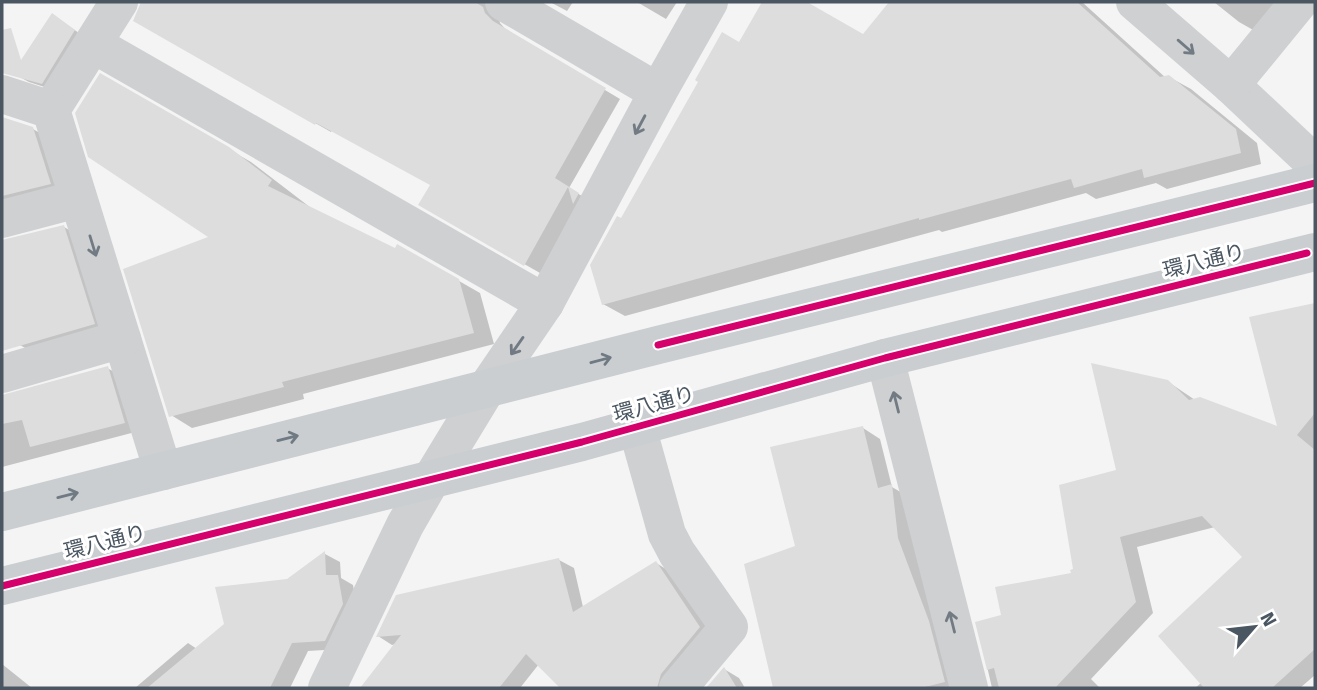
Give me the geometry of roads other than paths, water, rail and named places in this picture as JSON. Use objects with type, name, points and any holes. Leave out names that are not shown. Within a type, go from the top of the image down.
[{"type":"main road","points":[[2,512],[488,388],[1315,183]]},
{"type":"main road","name":"環八通り","points":[[2,586],[637,427],[885,358],[1315,252]]},
{"type":"street","points":[[119,2],[51,110],[163,471]]},
{"type":"street","points":[[504,2],[658,92]]},
{"type":"street","points":[[327,688],[405,525],[488,388],[545,303],[709,2]]},
{"type":"street","points":[[1135,2],[1231,85],[1315,164]]},
{"type":"street","points":[[1231,85],[1299,2]]},
{"type":"street","points":[[93,44],[545,303]]},
{"type":"street","points":[[2,94],[51,110]]},
{"type":"street","points":[[2,219],[78,199]]},
{"type":"street","points":[[2,374],[122,339]]},
{"type":"street","points":[[885,358],[969,688]]},
{"type":"street","points":[[637,427],[667,534],[677,553],[729,627],[678,688]]}]
